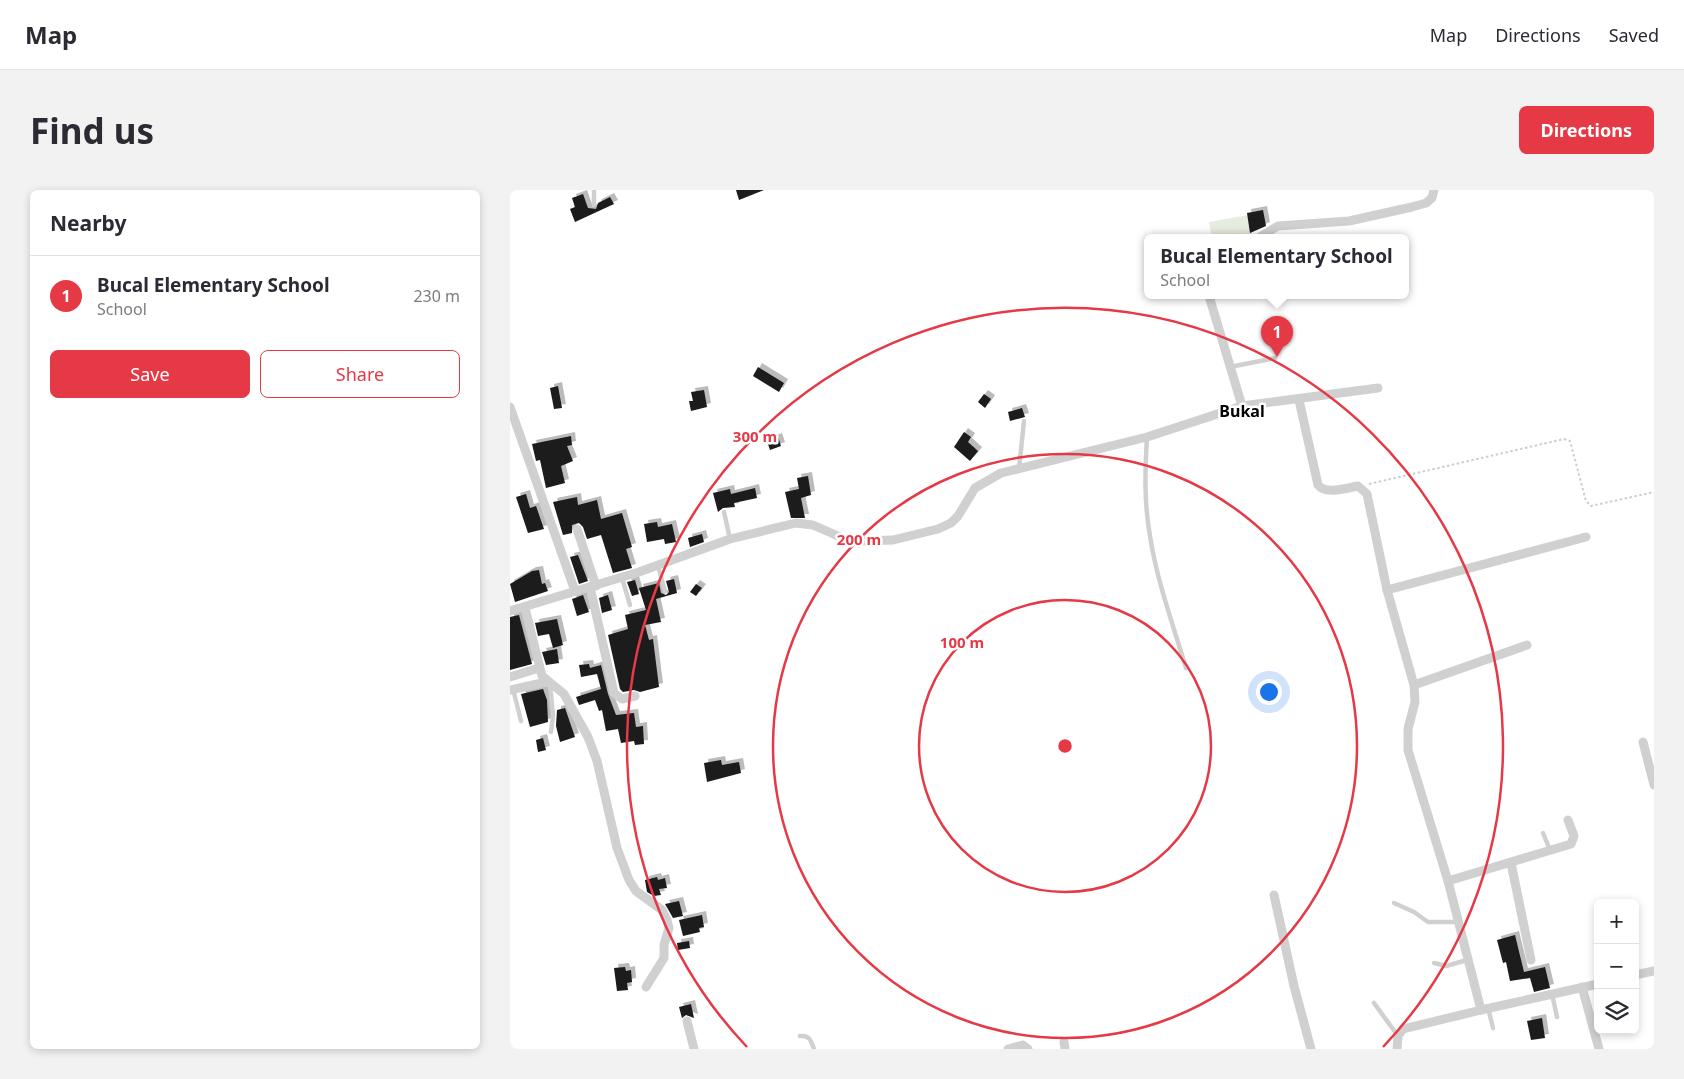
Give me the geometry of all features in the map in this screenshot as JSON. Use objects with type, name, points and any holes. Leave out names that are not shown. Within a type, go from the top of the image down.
[{"type":"street","points":[[1265,234],[1278,226],[1349,221],[1412,207],[1426,203],[1432,198],[1434,190]]},
{"type":"street","points":[[1210,299],[1242,406]]},
{"type":"street","points":[[510,611],[622,578],[730,539],[804,522],[847,540],[893,540],[938,529],[951,523],[975,488],[984,481],[1019,468],[1147,437],[1242,406],[1378,388]]},
{"type":"street","points":[[1298,400],[1318,485],[1322,489],[1327,490],[1358,486],[1367,494],[1387,590],[1414,685],[1415,702],[1408,729],[1408,750],[1448,881],[1467,960],[1484,1009]]},
{"type":"street","points":[[510,407],[576,591]]},
{"type":"street","points":[[577,529],[593,587],[614,693],[622,699],[635,696]]},
{"type":"street","points":[[1387,590],[1586,537]]},
{"type":"street","points":[[524,608],[539,668],[548,683]]},
{"type":"street","points":[[1414,685],[1528,644]]},
{"type":"street","points":[[510,677],[539,668]]},
{"type":"street","points":[[512,690],[548,683],[555,685],[564,694],[594,753],[618,848],[629,880],[636,891],[662,910],[669,928],[664,958],[646,987]]},
{"type":"street","points":[[1643,742],[1654,785]]},
{"type":"street","points":[[1448,881],[1551,852],[1573,842],[1574,836],[1568,820]]},
{"type":"street","points":[[1511,863],[1531,960]]},
{"type":"street","points":[[1274,895],[1294,986],[1311,1049]]},
{"type":"street","points":[[1639,974],[1654,971]]},
{"type":"street","points":[[1397,1049],[1398,1036],[1406,1028],[1594,985]]},
{"type":"street","points":[[1582,987],[1599,1049]]},
{"type":"street","points":[[687,1021],[694,1049]]},
{"type":"street","points":[[1008,1049],[1023,1045],[1028,1049]]},
{"type":"lane","points":[[594,190],[594,205]]},
{"type":"lane","points":[[1230,366],[1275,358]]},
{"type":"lane","points":[[1019,468],[1024,421]]},
{"type":"lane","points":[[1147,437],[1145,471],[1150,537],[1162,588],[1186,668]]},
{"type":"lane","points":[[724,512],[730,539]]},
{"type":"lane","points":[[658,566],[665,591]]},
{"type":"lane","points":[[622,578],[630,605]]},
{"type":"lane","points":[[548,683],[552,700],[550,732]]},
{"type":"lane","points":[[512,690],[521,721]]},
{"type":"lane","points":[[1543,833],[1551,852]]},
{"type":"lane","points":[[1394,903],[1414,912],[1428,922],[1457,922]]},
{"type":"lane","points":[[1434,963],[1446,966],[1467,960]]},
{"type":"lane","points":[[1552,994],[1558,1017]]},
{"type":"lane","points":[[1374,1003],[1398,1036]]},
{"type":"lane","points":[[1484,1009],[1493,1028]]},
{"type":"lane","points":[[800,1036],[805,1036],[811,1040],[814,1049]]},
{"type":"path","points":[[1358,486],[1564,438],[1570,441],[1586,501],[1591,506],[1654,492]]},
{"type":"shaded area","points":[[1249,215],[1252,234],[1211,234],[1209,222]]},
{"type":"building","points":[[736,190],[764,190],[739,200]]},
{"type":"building","points":[[583,194],[588,208],[596,209],[598,203],[610,197],[614,204],[575,222],[570,209],[575,207],[572,198]]},
{"type":"building","points":[[1263,210],[1266,226],[1250,233],[1247,213]]},
{"type":"building","points":[[758,367],[784,383],[779,392],[753,376]]},
{"type":"building","points":[[558,386],[562,408],[554,409],[550,388]]},
{"type":"building","points":[[704,390],[707,407],[691,411],[689,401],[693,401],[691,392]]},
{"type":"building","points":[[984,394],[991,399],[985,408],[978,402]]},
{"type":"building","points":[[1022,408],[1025,417],[1010,421],[1008,412]]},
{"type":"building","points":[[964,432],[971,437],[968,442],[978,451],[970,461],[954,447]]},
{"type":"building","points":[[571,436],[572,445],[567,446],[573,461],[561,466],[565,483],[546,488],[540,460],[536,461],[532,444]]},
{"type":"building","points":[[778,437],[781,446],[770,450],[767,441]]},
{"type":"building","points":[[808,476],[811,495],[801,498],[805,518],[791,518],[785,492],[799,489],[797,478]]},
{"type":"building","points":[[755,488],[757,498],[734,503],[735,507],[723,508],[718,512],[713,493],[730,489],[731,494]]},
{"type":"building","points":[[526,494],[530,508],[536,506],[544,529],[528,533],[516,497]]},
{"type":"building","points":[[577,497],[578,505],[597,500],[601,519],[622,513],[632,547],[626,549],[632,568],[613,573],[601,535],[587,539],[583,527],[579,523],[572,525],[572,533],[563,535],[553,502]]},
{"type":"building","points":[[657,522],[658,527],[672,524],[676,542],[665,544],[664,539],[647,542],[644,524]]},
{"type":"building","points":[[702,534],[704,542],[690,547],[688,538]]},
{"type":"building","points":[[578,555],[588,581],[579,584],[570,557]]},
{"type":"building","points":[[539,570],[542,584],[545,583],[548,591],[515,602],[510,584],[532,571]]},
{"type":"building","points":[[674,579],[677,593],[656,599],[661,622],[645,625],[649,640],[653,639],[659,687],[640,692],[634,690],[623,692],[620,689],[608,635],[628,629],[625,615],[646,610],[639,588],[659,583],[661,593],[666,595],[669,592],[666,581]]},
{"type":"building","points":[[635,580],[639,594],[632,596],[627,582]]},
{"type":"building","points":[[696,584],[702,588],[696,596],[690,592]]},
{"type":"building","points":[[583,595],[589,612],[577,616],[572,599]]},
{"type":"building","points":[[608,595],[612,610],[602,613],[599,598]]},
{"type":"building","points":[[519,615],[532,664],[510,670],[510,617]]},
{"type":"building","points":[[557,619],[563,645],[553,648],[549,634],[538,636],[535,623]]},
{"type":"building","points":[[557,649],[559,663],[546,665],[542,652]]},
{"type":"building","points":[[589,664],[590,668],[601,665],[608,694],[616,715],[634,713],[636,727],[643,726],[644,744],[635,745],[634,741],[621,743],[618,729],[606,731],[602,710],[599,711],[595,700],[579,705],[576,697],[601,689],[597,674],[581,677],[579,665]]},
{"type":"building","points":[[543,689],[547,700],[548,722],[530,727],[521,694]]},
{"type":"building","points":[[565,708],[575,737],[560,742],[556,726],[557,710]]},
{"type":"building","points":[[543,738],[546,750],[538,752],[536,740]]},
{"type":"building","points":[[721,760],[722,765],[739,762],[741,773],[707,782],[704,763]]},
{"type":"building","points":[[657,877],[658,880],[665,878],[667,888],[659,889],[661,895],[654,896],[647,892],[645,880]]},
{"type":"building","points":[[679,901],[683,916],[673,918],[665,904]]},
{"type":"building","points":[[702,915],[704,927],[699,928],[700,932],[683,936],[679,920]]},
{"type":"building","points":[[1515,935],[1524,972],[1545,967],[1550,988],[1534,992],[1530,978],[1510,981],[1506,962],[1503,963],[1497,940]]},
{"type":"building","points":[[689,941],[690,948],[678,950],[677,943]]},
{"type":"building","points":[[625,967],[626,971],[631,970],[632,982],[627,983],[628,990],[617,991],[614,968]]},
{"type":"building","points":[[691,1004],[694,1018],[686,1015],[682,1018],[679,1007]]},
{"type":"building","points":[[1542,1018],[1545,1038],[1531,1040],[1527,1021]]},
{"type":"place","name":"Bucal Elementary School","points":[[1277,357]]},
{"type":"district","name":"Bukal","points":[[1242,411]]}]
